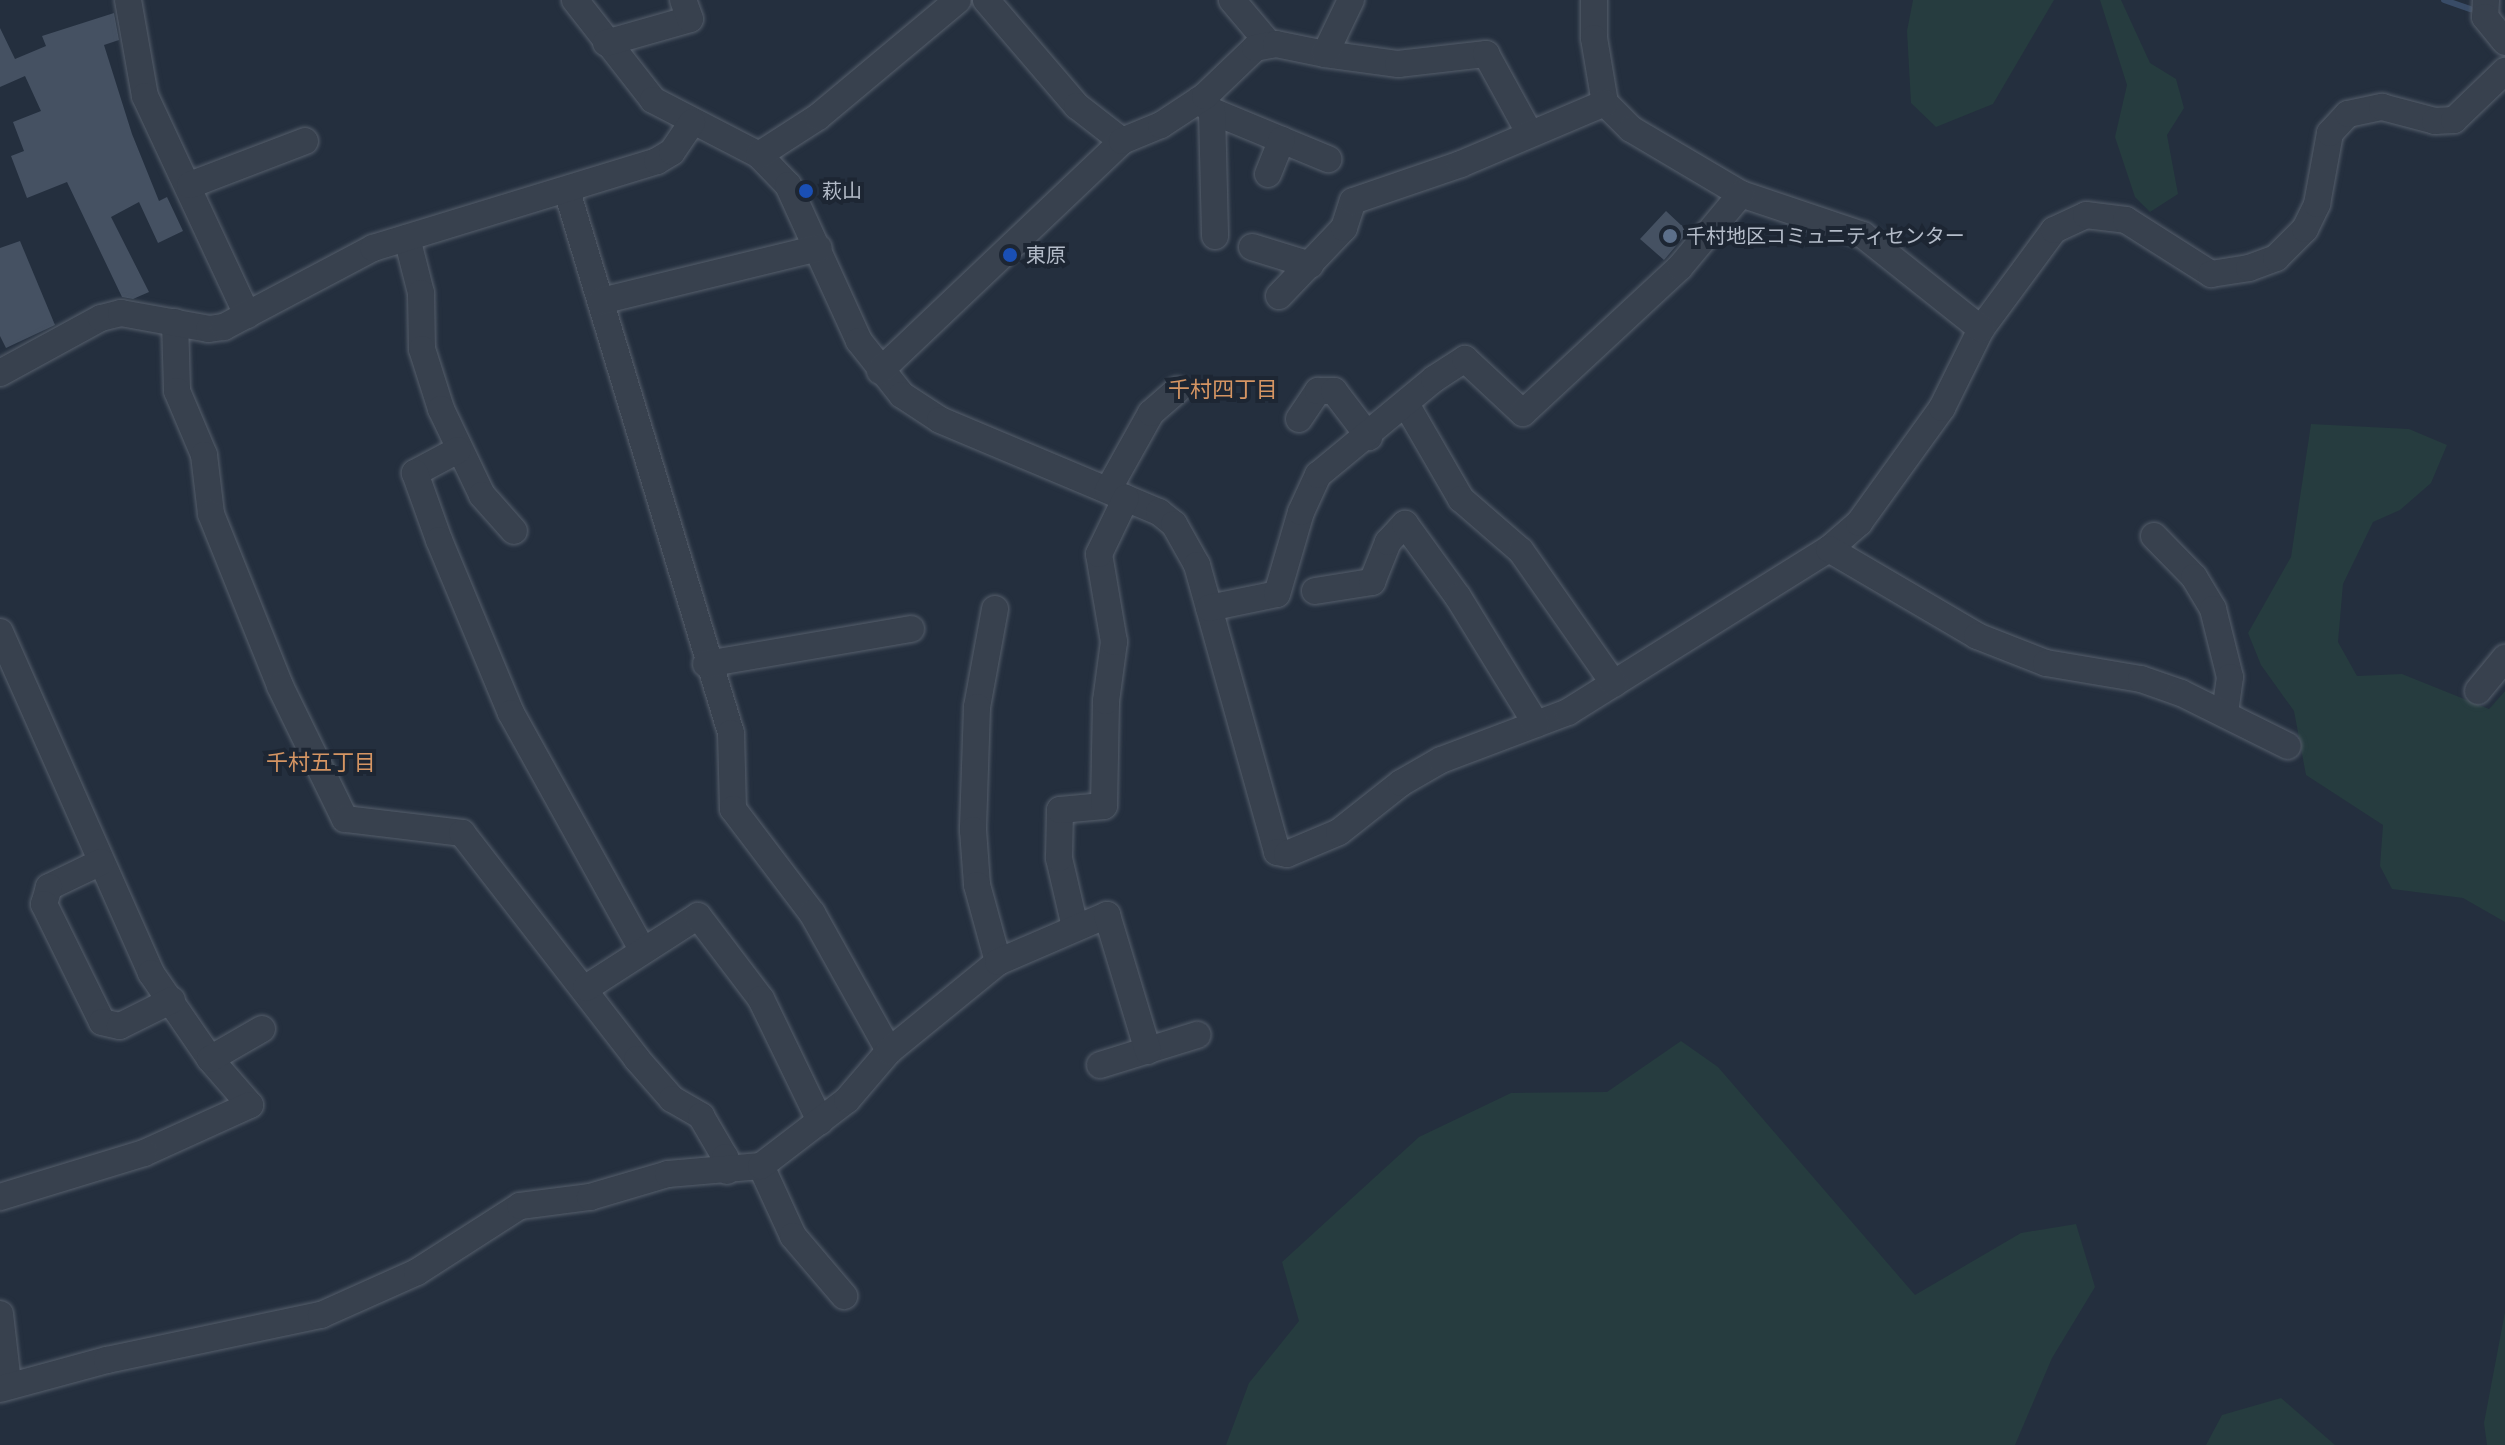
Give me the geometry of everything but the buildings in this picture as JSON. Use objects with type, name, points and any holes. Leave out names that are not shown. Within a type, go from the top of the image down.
[{"type":"street","points":[[128,0],[145,96],[190,185],[247,315]]},
{"type":"street","points":[[575,0],[653,100],[759,155],[788,185],[859,341],[902,395],[940,420],[1159,512],[1185,539],[1209,608],[1277,852],[1321,842],[1441,760],[1536,724],[1614,684],[1829,549],[1859,523],[1942,408],[1981,329],[2038,245],[2054,230],[2086,215],[2126,220],[2211,274],[2276,258],[2305,229],[2317,204],[2330,133],[2348,114],[2382,107],[2435,121],[2454,120],[2505,71]]},
{"type":"street","points":[[606,43],[690,19],[683,0]]},
{"type":"street","points":[[759,155],[818,117],[958,0]]},
{"type":"street","points":[[986,0],[1077,106],[1122,141]]},
{"type":"street","points":[[1232,0],[1270,45]]},
{"type":"street","points":[[1325,54],[1351,0]]},
{"type":"street","points":[[1594,0],[1594,38],[1605,103],[1631,129],[1741,194],[1863,235],[1981,329]]},
{"type":"street","points":[[2486,0],[2485,17],[2505,42]]},
{"type":"street","points":[[880,371],[1122,141],[1206,105],[1244,54],[1270,45],[1398,64],[1486,54],[1530,134]]},
{"type":"street","points":[[1279,296],[1344,228],[1353,201],[1605,103]]},
{"type":"street","points":[[1206,105],[1328,159]]},
{"type":"street","points":[[1206,105],[1215,236]]},
{"type":"street","points":[[0,373],[101,318],[121,313],[209,329],[247,315],[335,265],[407,238],[657,161],[672,152],[692,122]]},
{"type":"street","points":[[1268,174],[1282,140]]},
{"type":"street","points":[[190,185],[305,141]]},
{"type":"street","points":[[567,191],[658,480],[706,664],[731,733],[733,809],[812,913],[889,1051]]},
{"type":"street","points":[[1209,608],[1277,594],[1301,512],[1318,475],[1369,437],[1406,404],[1465,359],[1523,413],[1680,267],[1741,194]]},
{"type":"street","points":[[407,238],[423,303],[422,349],[458,450],[482,495],[514,531]]},
{"type":"street","points":[[1252,247],[1310,265]]},
{"type":"street","points":[[601,301],[819,248]]},
{"type":"street","points":[[175,322],[177,391],[204,455],[211,514],[280,686],[345,819],[462,833],[586,988],[637,1059],[672,1099],[701,1116],[725,1157],[727,1171]]},
{"type":"street","points":[[1075,927],[1059,858],[1060,810],[1104,806],[1106,701],[1114,642],[1099,554],[1117,494],[1151,413],[1177,390]]},
{"type":"street","points":[[1301,406],[1318,391],[1334,391],[1369,437]]},
{"type":"street","points":[[1406,404],[1461,499],[1521,551],[1614,684]]},
{"type":"street","points":[[458,450],[415,473],[439,540],[511,713],[642,949]]},
{"type":"street","points":[[1315,591],[1372,582],[1388,542],[1405,524],[1458,597],[1536,724]]},
{"type":"street","points":[[2154,536],[2194,577],[2213,609],[2230,677],[2225,713]]},
{"type":"street","points":[[1829,549],[1977,636],[2046,663],[2141,679],[2225,713],[2288,746]]},
{"type":"street","points":[[995,609],[977,707],[973,830],[977,885],[998,962]]},
{"type":"street","points":[[706,664],[911,629]]},
{"type":"street","points":[[0,632],[151,973],[210,1059],[250,1105],[144,1153],[0,1197]]},
{"type":"street","points":[[2478,691],[2505,658]]},
{"type":"street","points":[[101,862],[49,887],[44,904],[102,1022],[120,1026],[172,1000]]},
{"type":"street","points":[[0,1314],[4,1386],[321,1315],[417,1272],[520,1206],[590,1197],[668,1174],[761,1166],[820,1121],[889,1051],[998,962],[1107,915],[1148,1051]]},
{"type":"street","points":[[586,988],[642,949],[698,916],[761,999],[820,1121]]},
{"type":"street","points":[[210,1059],[262,1029]]},
{"type":"street","points":[[1100,1065],[1197,1035]]},
{"type":"street","points":[[761,1166],[793,1236],[844,1296]]},
{"type":"green space","points":[[1913,0],[2054,0],[1993,104],[1936,127],[1911,103],[1907,31]]},
{"type":"green space","points":[[2100,0],[2121,0],[2150,63],[2176,79],[2184,108],[2167,135],[2178,194],[2150,212],[2135,197],[2115,137],[2127,85]]},
{"type":"green space","points":[[2311,424],[2409,429],[2447,445],[2431,483],[2400,510],[2373,522],[2343,584],[2338,642],[2357,676],[2402,674],[2489,709],[2505,691],[2505,922],[2463,898],[2392,889],[2380,866],[2383,825],[2306,775],[2294,711],[2261,665],[2248,633],[2291,557]]},
{"type":"green space","points":[[1681,1041],[1718,1067],[1915,1295],[2021,1233],[2076,1224],[2095,1287],[2052,1358],[2015,1445],[1226,1445],[1249,1383],[1299,1321],[1282,1262],[1419,1137],[1511,1093],[1607,1092]]},
{"type":"green space","points":[[2505,1312],[2505,1445],[2487,1445],[2484,1423]]},
{"type":"green space","points":[[2281,1398],[2335,1445],[2206,1445],[2222,1415]]},
{"type":"waterway","points":[[2444,0],[2470,9]]},
{"type":"place","name":"萩山","points":[[806,191]]},
{"type":"place","name":"千村地区コミュニティセンター","points":[[1670,236]]},
{"type":"place","name":"東原","points":[[1010,255]]},
{"type":"district","name":"千村四丁目","points":[[1223,390]]},
{"type":"district","name":"千村五丁目","points":[[321,763]]}]
